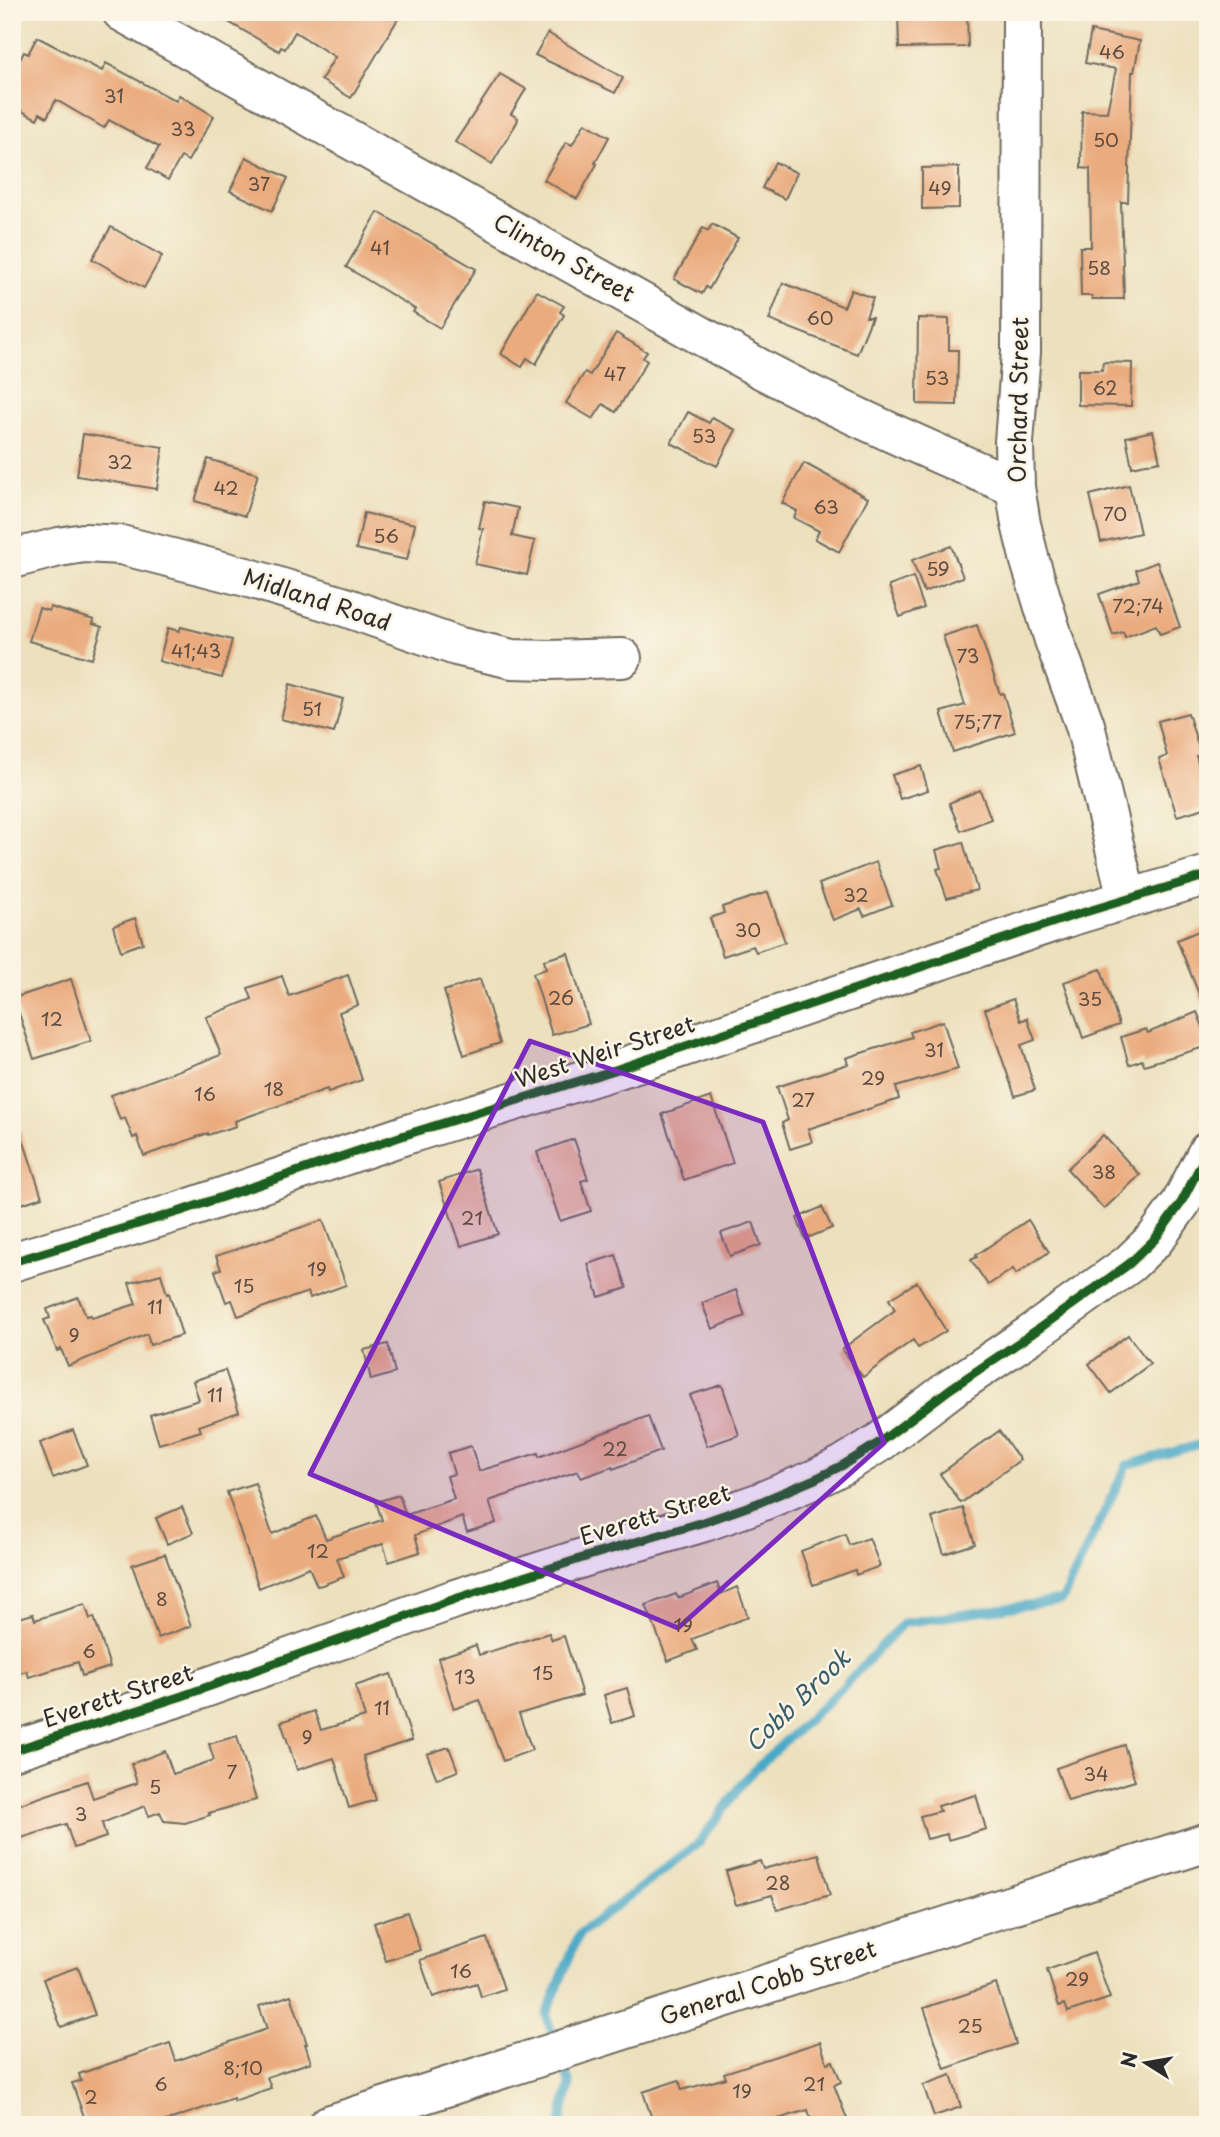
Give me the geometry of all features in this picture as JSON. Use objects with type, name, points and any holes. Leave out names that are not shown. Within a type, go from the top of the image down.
[{"type":"street","name":"Clinton Street","points":[[122,12],[759,368],[873,426],[1015,487]]},
{"type":"street","name":"Orchard Street","points":[[1022,12],[1021,352],[1014,442],[1015,487],[1030,561],[1054,640],[1085,725],[1127,898]]},
{"type":"street","name":"Midland Road","points":[[12,559],[84,543],[121,545],[259,580],[456,646],[512,659],[622,658]]},
{"type":"street","name":"West Weir Street","points":[[12,1262],[651,1059],[1127,898],[1208,875]]},
{"type":"street","name":"Everett Street","points":[[12,1751],[183,1696],[454,1599],[704,1522],[816,1479],[880,1442],[950,1389],[1129,1264],[1155,1239],[1181,1203],[1208,1151]]},
{"type":"street","name":"General Cobb Street","points":[[328,2125],[1208,1842]]},
{"type":"highlighted area","points":[[530,1041],[763,1122],[884,1443],[678,1628],[310,1474]]},
{"type":"building","points":[[211,12],[402,12],[351,98],[321,80],[335,57],[295,32],[285,49],[281,47],[279,51]]},
{"type":"building","points":[[898,12],[967,12],[968,47],[899,48]]},
{"type":"building","points":[[1091,31],[1140,41],[1132,72],[1128,202],[1121,202],[1124,299],[1092,299],[1092,296],[1081,296],[1080,247],[1091,247],[1090,169],[1081,168],[1082,111],[1107,112],[1116,69],[1085,63]]},
{"type":"building","points":[[548,33],[623,78],[615,93],[535,55]]},
{"type":"building","points":[[37,37],[102,71],[106,63],[176,101],[179,95],[214,116],[188,161],[181,157],[168,180],[147,168],[159,147],[109,120],[104,128],[56,100],[47,117],[40,113],[37,119],[12,106],[12,74],[24,52],[28,54]]},
{"type":"building","points":[[500,74],[526,89],[511,114],[518,118],[517,122],[492,164],[455,142]]},
{"type":"building","points":[[585,123],[609,137],[577,199],[544,180],[566,142],[572,145]]},
{"type":"building","points":[[246,157],[288,178],[272,211],[230,191]]},
{"type":"building","points":[[775,162],[797,173],[785,199],[762,188]]},
{"type":"building","points":[[959,167],[959,208],[922,209],[922,168]]},
{"type":"building","points":[[378,212],[476,269],[440,328],[413,312],[415,309],[346,267]]},
{"type":"building","points":[[712,224],[738,238],[709,289],[706,287],[702,294],[674,279],[703,228],[708,231]]},
{"type":"building","points":[[111,227],[162,256],[144,288],[92,259]]},
{"type":"building","points":[[783,283],[844,307],[851,290],[873,298],[866,317],[872,317],[857,354],[769,320]]},
{"type":"building","points":[[537,291],[564,306],[560,312],[564,315],[536,364],[527,358],[522,367],[501,354]]},
{"type":"building","points":[[918,318],[949,319],[949,350],[958,350],[957,405],[917,404]]},
{"type":"building","points":[[616,333],[647,352],[643,358],[647,361],[616,412],[603,404],[593,419],[566,403],[585,372],[590,375]]},
{"type":"building","points":[[1103,362],[1132,363],[1131,406],[1078,405],[1078,370],[1102,370]]},
{"type":"building","points":[[688,412],[709,423],[712,418],[736,430],[717,466],[671,443]]},
{"type":"building","points":[[1153,431],[1160,461],[1132,467],[1126,437]]},
{"type":"building","points":[[83,434],[163,447],[157,489],[77,476]]},
{"type":"building","points":[[208,459],[258,474],[245,516],[195,501]]},
{"type":"building","points":[[804,463],[868,498],[839,552],[815,539],[819,531],[794,518],[797,511],[782,503]]},
{"type":"building","points":[[1129,485],[1140,533],[1101,542],[1090,495]]},
{"type":"building","points":[[485,501],[518,508],[512,536],[535,541],[527,575],[475,564],[483,529],[479,528]]},
{"type":"building","points":[[364,513],[415,524],[407,560],[356,549]]},
{"type":"building","points":[[951,546],[963,577],[924,592],[912,560]]},
{"type":"building","points":[[1157,562],[1180,627],[1160,634],[1156,625],[1125,637],[1123,632],[1113,635],[1099,594],[1139,580],[1136,570]]},
{"type":"building","points":[[913,577],[924,608],[900,617],[889,586]]},
{"type":"building","points":[[50,607],[94,620],[93,624],[102,627],[92,659],[29,641],[39,608],[49,611]]},
{"type":"building","points":[[977,625],[1015,732],[953,752],[941,712],[965,705],[943,636]]},
{"type":"building","points":[[181,627],[232,640],[222,678],[159,661],[168,628],[179,631]]},
{"type":"building","points":[[290,684],[343,699],[334,733],[281,719]]},
{"type":"building","points":[[1188,713],[1201,755],[1196,756],[1208,796],[1208,807],[1177,816],[1159,759],[1167,756],[1158,721]]},
{"type":"building","points":[[921,766],[928,790],[900,799],[892,775]]},
{"type":"building","points":[[980,790],[991,819],[961,831],[949,803]]},
{"type":"building","points":[[963,842],[977,890],[947,898],[937,869],[941,868],[936,850]]},
{"type":"building","points":[[876,862],[892,905],[864,916],[861,909],[833,920],[819,884]]},
{"type":"building","points":[[768,892],[785,942],[756,952],[753,946],[723,956],[710,918],[724,913],[722,907]]},
{"type":"building","points":[[135,918],[143,943],[121,951],[113,926]]},
{"type":"building","points":[[1208,927],[1208,1014],[1207,1014],[1177,940]]},
{"type":"building","points":[[568,953],[589,1024],[552,1035],[533,973],[546,969],[544,960]]},
{"type":"building","points":[[1101,969],[1119,1025],[1083,1038],[1064,982]]},
{"type":"building","points":[[348,975],[358,1005],[339,1012],[362,1080],[328,1092],[327,1089],[235,1121],[236,1126],[144,1156],[137,1136],[133,1138],[125,1118],[120,1120],[111,1095],[221,1055],[206,1017],[252,999],[248,988],[282,976],[289,996]]},
{"type":"building","points":[[71,979],[91,1041],[34,1059],[14,998]]},
{"type":"building","points":[[480,979],[500,1043],[464,1055],[444,991]]},
{"type":"building","points":[[1013,999],[1021,1021],[1027,1018],[1035,1040],[1021,1045],[1035,1090],[1015,1096],[985,1009]]},
{"type":"building","points":[[1197,1012],[1208,1039],[1208,1046],[1144,1065],[1142,1060],[1129,1065],[1121,1037],[1146,1029],[1148,1033]]},
{"type":"building","points":[[943,1021],[958,1069],[896,1087],[899,1099],[808,1129],[812,1142],[790,1149],[782,1123],[788,1120],[777,1087],[848,1064],[846,1058],[912,1037],[910,1032]]},
{"type":"building","points":[[711,1097],[733,1163],[684,1180],[662,1114]]},
{"type":"building","points":[[17,1121],[42,1197],[12,1207],[12,1122]]},
{"type":"building","points":[[1103,1135],[1140,1175],[1104,1209],[1067,1169]]},
{"type":"building","points":[[574,1139],[588,1179],[581,1181],[591,1211],[560,1221],[537,1152]]},
{"type":"building","points":[[477,1169],[498,1234],[461,1246],[439,1182]]},
{"type":"building","points":[[822,1207],[832,1228],[805,1239],[797,1218]]},
{"type":"building","points":[[323,1220],[346,1285],[310,1298],[308,1292],[238,1316],[232,1300],[226,1302],[215,1271],[221,1269],[216,1256]]},
{"type":"building","points":[[1028,1220],[1049,1252],[1016,1274],[1013,1269],[988,1285],[971,1260]]},
{"type":"building","points":[[753,1222],[761,1245],[730,1256],[721,1233]]},
{"type":"building","points":[[616,1255],[627,1288],[599,1297],[588,1264]]},
{"type":"building","points":[[161,1274],[182,1335],[150,1345],[147,1334],[68,1366],[61,1349],[57,1351],[44,1320],[50,1318],[47,1309],[78,1297],[86,1316],[91,1315],[92,1318],[136,1304],[129,1283]]},
{"type":"building","points":[[917,1282],[946,1331],[918,1348],[913,1340],[863,1377],[842,1349],[895,1310],[889,1299]]},
{"type":"building","points":[[736,1290],[745,1316],[712,1329],[702,1303]]},
{"type":"building","points":[[1128,1335],[1150,1364],[1111,1393],[1089,1364]]},
{"type":"building","points":[[388,1344],[395,1373],[371,1380],[364,1350]]},
{"type":"building","points":[[225,1370],[239,1412],[199,1426],[201,1431],[159,1444],[150,1415],[199,1400],[193,1381]]},
{"type":"building","points":[[722,1385],[739,1435],[707,1446],[690,1395]]},
{"type":"building","points":[[648,1416],[661,1451],[581,1478],[578,1471],[489,1501],[496,1523],[467,1532],[462,1517],[415,1535],[420,1552],[389,1562],[383,1544],[337,1558],[344,1577],[317,1586],[309,1567],[259,1588],[227,1492],[255,1483],[272,1534],[316,1516],[326,1539],[382,1520],[376,1502],[399,1495],[406,1515],[454,1499],[447,1476],[454,1474],[448,1453],[471,1446],[479,1471],[538,1453],[539,1457]]},
{"type":"building","points":[[73,1430],[87,1465],[53,1478],[40,1443]]},
{"type":"building","points":[[999,1431],[1020,1460],[961,1503],[940,1474]]},
{"type":"building","points":[[182,1507],[193,1533],[167,1544],[156,1518]]},
{"type":"building","points":[[963,1508],[975,1544],[944,1554],[932,1518]]},
{"type":"building","points":[[845,1534],[849,1545],[869,1538],[880,1566],[856,1575],[855,1570],[813,1585],[801,1551]]},
{"type":"building","points":[[165,1554],[191,1626],[158,1638],[132,1565]]},
{"type":"building","points":[[717,1583],[721,1594],[737,1587],[748,1617],[692,1639],[697,1650],[668,1661],[646,1605],[676,1594],[678,1598]]},
{"type":"building","points":[[85,1604],[90,1619],[94,1617],[110,1667],[82,1676],[78,1662],[29,1677],[27,1671],[12,1675],[12,1620],[33,1614],[35,1620]]},
{"type":"building","points":[[549,1633],[552,1640],[564,1636],[582,1695],[519,1714],[532,1750],[503,1761],[480,1700],[454,1709],[438,1658],[476,1645],[479,1655]]},
{"type":"building","points":[[391,1674],[412,1740],[363,1756],[376,1800],[349,1808],[334,1758],[297,1770],[281,1722],[314,1711],[321,1730],[365,1717],[355,1686]]},
{"type":"building","points":[[627,1688],[635,1716],[612,1723],[604,1695]]},
{"type":"building","points":[[237,1736],[256,1800],[209,1813],[210,1815],[185,1823],[164,1821],[160,1812],[149,1816],[145,1806],[102,1823],[106,1837],[74,1848],[66,1824],[12,1841],[12,1807],[87,1781],[93,1798],[137,1783],[131,1764],[165,1751],[173,1774],[214,1760],[209,1744]]},
{"type":"building","points":[[1124,1745],[1135,1781],[1068,1801],[1056,1768]]},
{"type":"building","points":[[449,1747],[458,1771],[437,1779],[427,1754]]},
{"type":"building","points":[[976,1795],[986,1829],[948,1840],[947,1834],[927,1839],[920,1816],[940,1811],[938,1806]]},
{"type":"building","points":[[819,1854],[830,1895],[777,1910],[772,1895],[736,1905],[726,1871],[760,1861],[763,1869]]},
{"type":"building","points":[[407,1912],[420,1950],[386,1961],[374,1923]]},
{"type":"building","points":[[487,1938],[504,1989],[481,1997],[477,1983],[433,1997],[420,1960]]},
{"type":"building","points":[[1094,1953],[1110,1998],[1068,2012],[1065,2004],[1059,2006],[1047,1970]]},
{"type":"building","points":[[78,1967],[95,2015],[61,2027],[43,1979]]},
{"type":"building","points":[[996,1984],[1016,2044],[945,2069],[924,2008]]},
{"type":"building","points":[[291,1995],[311,2062],[267,2077],[271,2088],[154,2125],[87,2125],[72,2083],[81,2081],[79,2074],[170,2043],[176,2061],[267,2029],[259,2006]]},
{"type":"building","points":[[820,2042],[827,2063],[833,2061],[841,2082],[834,2085],[847,2119],[832,2125],[813,2125],[808,2110],[758,2125],[654,2125],[643,2092],[679,2080],[682,2090],[726,2078],[724,2073]]},
{"type":"building","points":[[951,2075],[961,2107],[934,2116],[923,2085]]},
{"type":"waterway","name":"Cobb Brook","points":[[556,2043],[546,2015],[579,1934],[698,1844],[748,1776],[842,1688],[903,1623],[1062,1600],[1127,1465],[1208,1442]]},
{"type":"waterway","name":"Cobb Brook","points":[[560,2125],[570,2084],[561,2059]]},
{"type":"cycle path","points":[[12,1262],[181,1211],[405,1135],[618,1069],[1072,916],[1208,875]]},
{"type":"cycle path","points":[[12,1751],[182,1696],[455,1599],[704,1522],[758,1503],[843,1465],[880,1442],[950,1389],[1129,1264],[1155,1239],[1181,1203],[1208,1151]]}]
